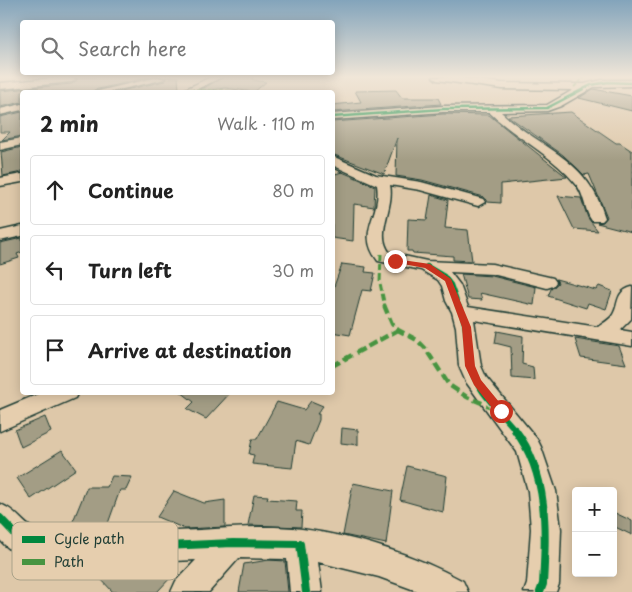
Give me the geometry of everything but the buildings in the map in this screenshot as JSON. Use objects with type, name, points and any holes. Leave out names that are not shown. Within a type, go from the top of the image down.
[{"type":"street","points":[[335,118],[443,109],[492,109],[556,105]]},
{"type":"street","points":[[0,112],[20,107]]},
{"type":"street","points":[[492,109],[500,118],[552,153],[576,175],[596,206],[598,218]]},
{"type":"street","points":[[0,118],[20,118]]},
{"type":"street","points":[[0,146],[20,142]]},
{"type":"street","points":[[335,161],[376,179],[421,186],[478,202]]},
{"type":"street","points":[[0,182],[20,178]]},
{"type":"street","points":[[376,179],[384,187],[385,195],[376,225],[376,238],[381,254],[389,259],[427,266],[492,269],[547,282]]},
{"type":"street","points":[[0,236],[20,231]]},
{"type":"street","points":[[427,266],[448,280],[455,301],[462,312],[466,327],[470,366],[477,382],[528,447],[542,491],[546,529],[543,584],[540,592]]},
{"type":"street","points":[[602,334],[621,319],[626,299],[632,293]]},
{"type":"street","points":[[462,312],[570,331],[632,339]]},
{"type":"street","points":[[0,421],[60,395]]},
{"type":"street","points":[[0,518],[12,533]]},
{"type":"street","points":[[187,592],[233,543]]},
{"type":"street","points":[[178,545],[233,543],[300,544],[374,558],[439,584],[452,592]]},
{"type":"street","points":[[300,544],[306,592]]},
{"type":"waterway","points":[[0,116],[9,117]]},
{"type":"marked path","points":[[381,254],[379,262],[381,294],[392,324],[398,330],[422,344],[441,376],[449,385],[467,397],[494,408]]},
{"type":"marked path","points":[[335,364],[398,330]]},
{"type":"cycle path","points":[[335,117],[443,109],[547,108],[555,105]]},
{"type":"cycle path","points":[[427,266],[444,276],[451,285],[455,301],[462,312],[466,327],[470,366],[477,382],[528,447],[542,491],[546,529],[543,584],[540,592]]},
{"type":"cycle path","points":[[0,518],[12,532]]},
{"type":"cycle path","points":[[178,545],[233,543],[300,544],[306,592]]},
{"type":"route","points":[[395,261],[427,266],[448,280],[455,301],[462,312],[466,327],[470,366],[477,382],[501,411]]}]
